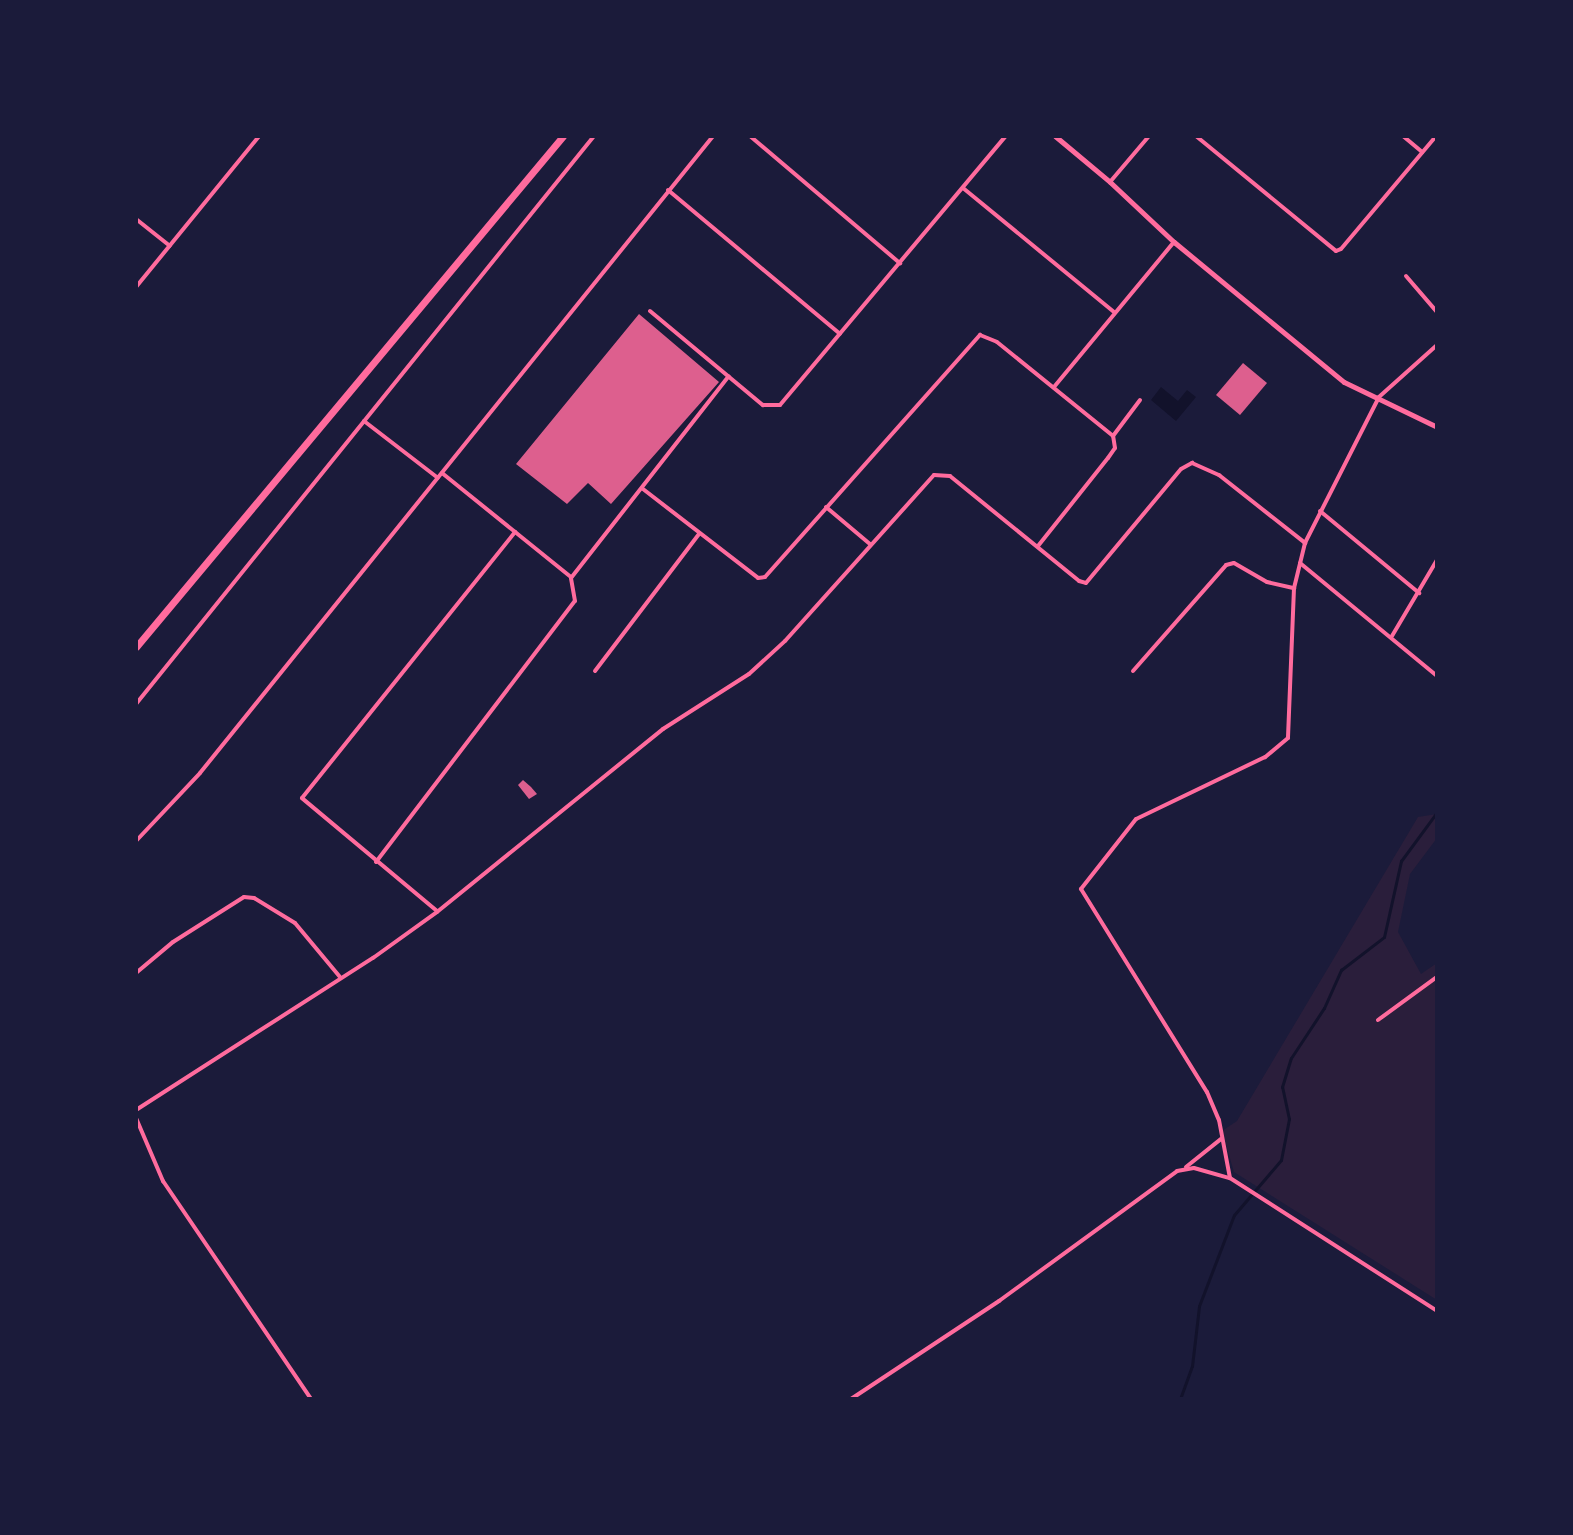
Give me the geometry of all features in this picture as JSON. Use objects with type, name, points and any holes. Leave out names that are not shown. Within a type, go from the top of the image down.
[{"type":"highway","points":[[136,647],[563,136]]},
{"type":"street","points":[[136,287],[259,136]]},
{"type":"street","points":[[136,704],[594,136]]},
{"type":"street","points":[[136,841],[200,773],[713,136]]},
{"type":"street","points":[[750,136],[900,263]]},
{"type":"street","points":[[650,311],[763,405],[780,405],[1006,136]]},
{"type":"street","points":[[1055,136],[1174,242],[1344,382],[1356,391],[1379,397],[1437,427]]},
{"type":"street","points":[[1110,182],[1149,136]]},
{"type":"street","points":[[1196,136],[1336,251],[1341,249],[1436,136]]},
{"type":"street","points":[[1403,136],[1422,152]]},
{"type":"street","points":[[963,188],[1114,312]]},
{"type":"street","points":[[668,190],[840,334]]},
{"type":"street","points":[[136,219],[170,246]]},
{"type":"street","points":[[1054,387],[1174,242]]},
{"type":"street","points":[[1406,276],[1437,312]]},
{"type":"street","points":[[643,489],[758,578],[765,577],[980,335],[997,342],[1113,436],[1115,448],[1037,547]]},
{"type":"street","points":[[1230,1178],[1219,1120],[1207,1092],[1081,889],[1136,819],[1265,757],[1288,738],[1294,588],[1305,543],[1359,443],[1379,397],[1437,345]]},
{"type":"street","points":[[571,578],[729,376]]},
{"type":"street","points":[[1113,436],[1140,400]]},
{"type":"street","points":[[364,421],[438,478]]},
{"type":"street","points":[[136,1110],[437,912],[663,729],[749,674],[785,641],[926,479],[941,473],[950,476],[1086,583],[1181,469],[1192,463],[1219,475],[1305,543]]},
{"type":"street","points":[[376,862],[575,601],[571,578],[442,473]]},
{"type":"street","points":[[825,507],[870,544]]},
{"type":"street","points":[[1320,511],[1419,593]]},
{"type":"street","points":[[437,912],[302,798],[515,532]]},
{"type":"street","points":[[595,671],[699,534]]},
{"type":"street","points":[[1392,636],[1437,560]]},
{"type":"street","points":[[1133,671],[1226,565],[1234,563],[1267,582],[1294,588]]},
{"type":"street","points":[[1300,563],[1437,676]]},
{"type":"street","points":[[136,973],[173,942],[244,897],[261,901],[295,923],[341,978]]},
{"type":"street","points":[[1378,1020],[1437,977]]},
{"type":"street","points":[[136,1118],[163,1181],[310,1399]]},
{"type":"street","points":[[851,1399],[999,1301],[1221,1139]]},
{"type":"street","points":[[1185,1167],[1230,1178],[1437,1311]]},
{"type":"shaded area","points":[[1161,387],[1178,401],[1187,390],[1196,397],[1176,421],[1151,400]]},
{"type":"shaded area","points":[[1437,814],[1437,838],[1410,874],[1398,932],[1421,974],[1437,963],[1437,1300],[1234,1172],[1222,1131],[1237,1121],[1418,817]]},
{"type":"building","points":[[639,314],[719,382],[611,504],[588,483],[567,504],[516,464]]},
{"type":"building","points":[[1243,363],[1267,383],[1240,415],[1216,395]]},
{"type":"building","points":[[523,780],[537,794],[529,799],[518,785]]},
{"type":"waterway","points":[[1180,1399],[1192,1366],[1199,1306],[1234,1215],[1281,1160],[1289,1119],[1282,1087],[1291,1058],[1324,1008],[1341,970],[1384,937],[1401,861],[1437,812]]}]
